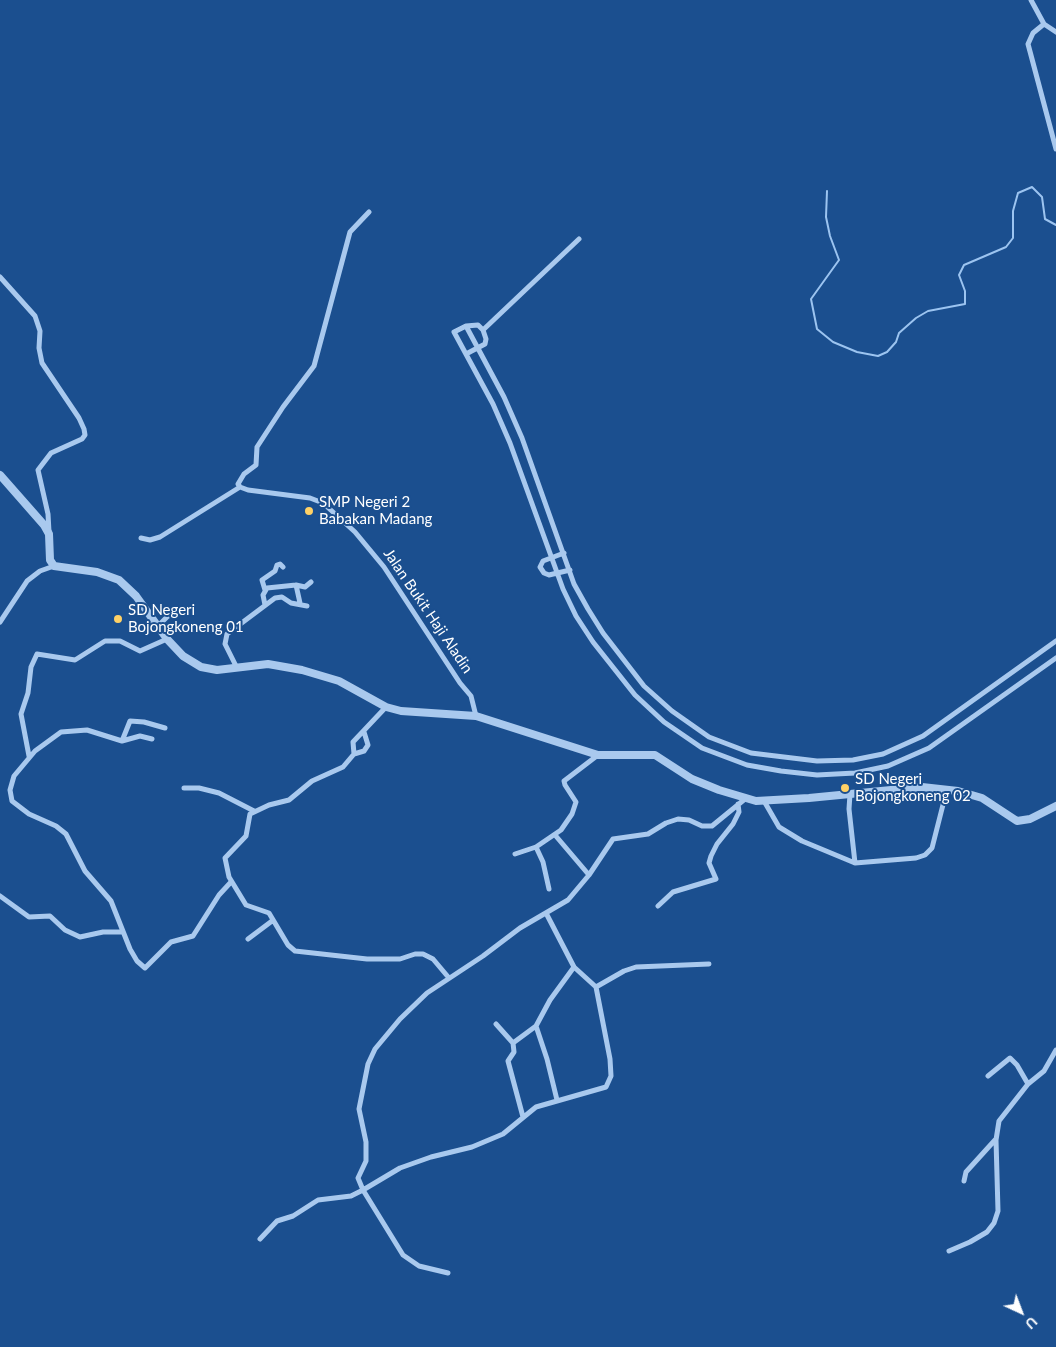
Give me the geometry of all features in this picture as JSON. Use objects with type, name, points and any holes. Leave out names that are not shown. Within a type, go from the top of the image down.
[{"type":"street","points":[[1031,0],[1044,24],[1056,32]]},
{"type":"street","points":[[1044,24],[1033,34],[1028,44],[1056,149]]},
{"type":"street","points":[[141,538],[150,540],[160,537],[195,516],[240,487],[239,481],[256,465],[257,447],[282,407],[314,366],[350,232],[368,212]]},
{"type":"street","points":[[483,330],[579,239]]},
{"type":"street","points":[[0,277],[35,316],[40,331],[39,348],[42,363],[80,418],[84,429],[85,435],[82,439],[51,453],[40,465],[39,477],[48,514],[50,560],[54,566]]},
{"type":"street","points":[[466,326],[522,438],[579,592],[603,634],[644,686],[672,711],[709,737],[751,753],[817,761],[853,760],[883,754],[930,731],[1056,641]]},
{"type":"street","points":[[466,354],[485,344],[486,339],[483,330],[478,326],[466,326],[454,332],[510,443],[558,574],[576,616],[593,642],[635,695],[664,722],[702,748],[746,765],[781,771],[817,774],[855,773],[888,766],[930,748],[1056,658]]},
{"type":"street","points":[[0,475],[36,515],[49,534]]},
{"type":"street","name":"Jalan Bukit Haji Aladin","points":[[240,487],[310,498],[323,503],[355,532],[384,567],[460,683],[471,696],[475,705],[476,716]]},
{"type":"street","points":[[564,553],[543,561],[540,567],[544,573],[558,574],[570,570]]},
{"type":"street","points":[[266,590],[262,580],[275,571],[277,565],[280,564],[283,567]]},
{"type":"street","points":[[0,622],[27,581],[40,572],[54,566],[97,572],[114,577],[136,596],[167,638],[195,665],[217,670],[236,666],[268,664],[302,670],[339,681],[386,707],[409,713],[435,712],[476,716],[598,755],[655,756],[692,779],[745,799],[764,801],[922,787],[947,789],[988,800],[1017,822],[1030,819],[1056,806]]},
{"type":"street","points":[[266,590],[296,585],[305,587],[312,582]]},
{"type":"street","points":[[296,585],[300,603]]},
{"type":"street","points":[[265,605],[263,595],[266,590]]},
{"type":"street","points":[[236,666],[225,644],[225,636],[278,597],[291,603],[300,603],[306,606]]},
{"type":"street","points":[[158,626],[168,616],[183,612]]},
{"type":"street","points":[[30,756],[21,714],[28,693],[31,667],[37,654],[75,660],[105,641],[120,641],[140,651],[167,638]]},
{"type":"street","points":[[354,754],[352,744],[386,707]]},
{"type":"street","points":[[122,741],[130,722],[144,722],[165,728]]},
{"type":"street","points":[[152,739],[140,736],[122,741],[88,730],[61,732],[43,743],[30,756],[10,785],[12,801],[29,814],[56,826],[66,834],[85,871],[111,901],[137,961],[145,968],[171,942],[193,936],[219,895],[231,882]]},
{"type":"street","points":[[364,732],[368,740],[367,748],[361,753],[354,754],[343,767],[312,781],[288,800],[254,812],[249,818],[246,836],[225,858],[231,882],[246,905],[269,914],[288,945],[295,951],[367,960],[400,959],[415,954],[422,954],[433,959],[448,978]]},
{"type":"street","points":[[515,854],[536,847],[555,835],[575,809],[575,799],[564,785],[564,781],[598,755]]},
{"type":"street","points":[[184,788],[199,788],[219,793],[254,812]]},
{"type":"street","points":[[764,801],[779,827],[802,841],[854,863],[916,858],[925,855],[932,848],[947,789]]},
{"type":"street","points":[[850,794],[849,809],[854,863]]},
{"type":"street","points":[[448,1273],[419,1266],[403,1255],[363,1190],[358,1178],[366,1161],[366,1142],[359,1109],[362,1088],[372,1055],[400,1019],[426,993],[483,956],[514,932],[568,900],[589,875],[613,839],[648,834],[666,823],[678,819],[689,820],[702,826],[712,826],[745,799]]},
{"type":"street","points":[[658,906],[673,892],[716,879],[716,875],[709,863],[710,856],[733,824],[739,812],[738,804]]},
{"type":"street","points":[[555,835],[589,875]]},
{"type":"street","points":[[536,847],[543,862],[549,889]]},
{"type":"street","points":[[0,896],[29,917],[46,915],[53,918],[72,935],[80,938],[103,932],[123,932]]},
{"type":"street","points":[[260,1239],[277,1221],[293,1216],[318,1200],[351,1196],[400,1168],[491,1139],[506,1132],[536,1107],[606,1087],[611,1076],[610,1059],[596,988],[574,967],[546,913]]},
{"type":"street","points":[[248,938],[272,921]]},
{"type":"street","points":[[596,988],[624,971],[636,967],[709,964]]},
{"type":"street","points":[[513,1043],[536,1026],[550,1000],[574,967]]},
{"type":"street","points":[[496,1024],[513,1043],[514,1052],[508,1061],[524,1117]]},
{"type":"street","points":[[536,1026],[549,1066],[557,1100]]},
{"type":"street","points":[[949,1251],[987,1232],[994,1223],[998,1203],[996,1140],[999,1121],[1028,1084],[1044,1071],[1056,1050]]},
{"type":"street","points":[[988,1076],[1010,1058],[1013,1059],[1028,1084]]},
{"type":"street","points":[[964,1181],[966,1172],[996,1140]]},
{"type":"waterway","points":[[827,191],[826,217],[830,236],[839,260],[811,299],[817,329],[833,342],[857,352],[878,356],[887,352],[896,342],[899,333],[916,318],[928,311],[965,304],[965,291],[959,275],[964,265],[1006,247],[1013,238],[1013,211],[1018,193],[1032,187],[1042,197],[1045,219],[1056,225]]},
{"type":"place","name":"SMP Negeri 2 Babakan Madang","points":[[309,511]]},
{"type":"place","name":"SD Negeri Bojongkoneng 01","points":[[118,619]]},
{"type":"place","name":"SD Negeri Bojongkoneng 02","points":[[845,788]]}]
